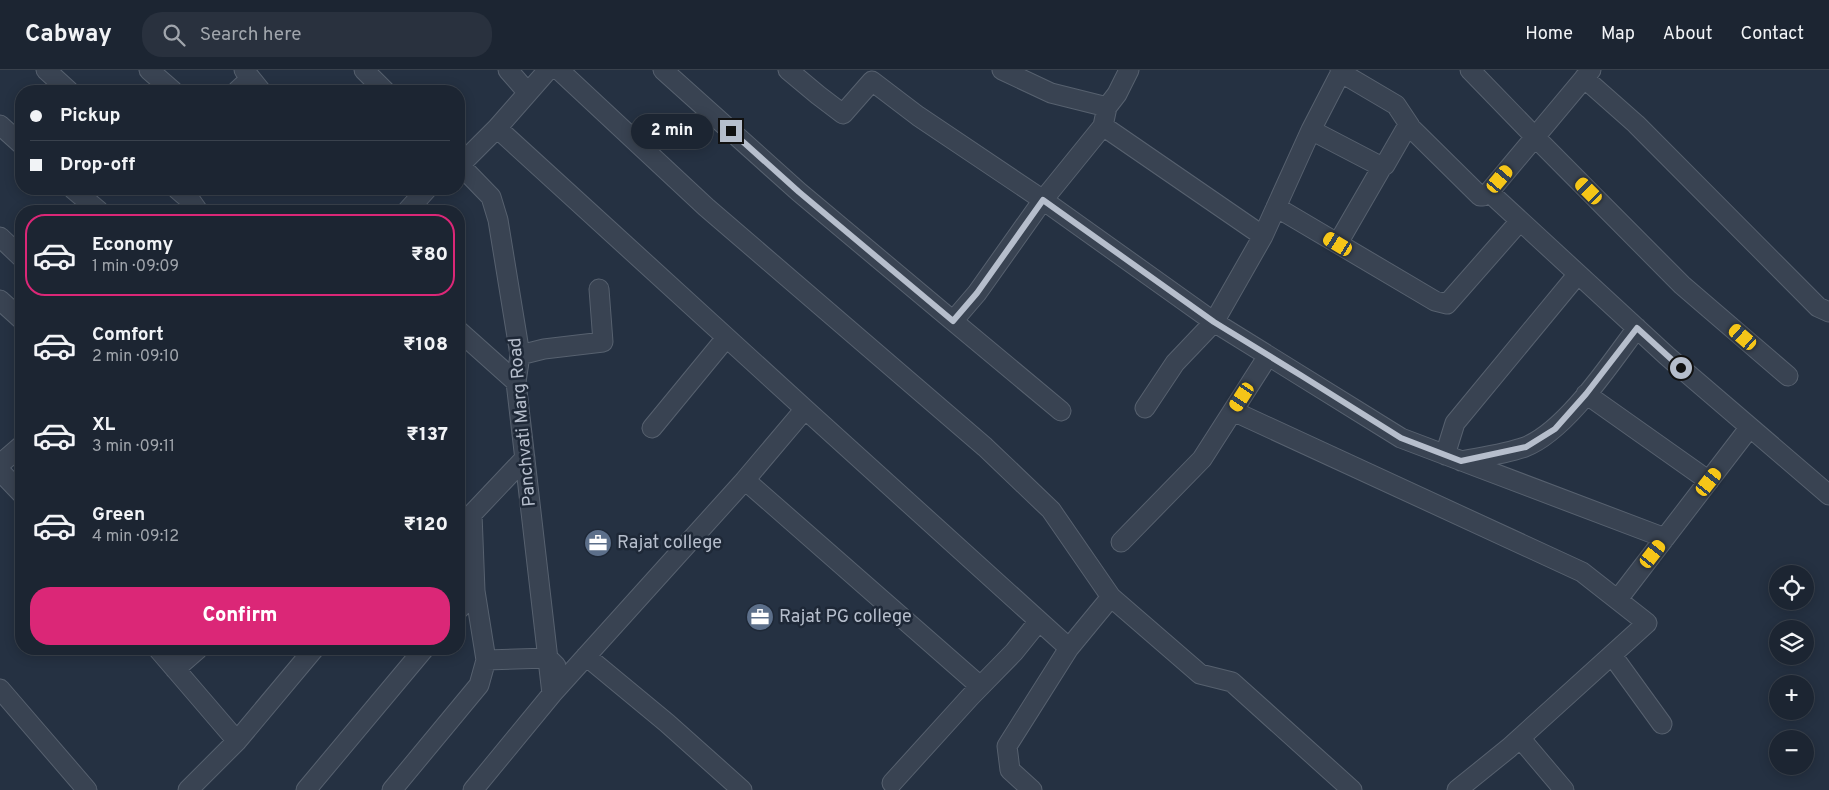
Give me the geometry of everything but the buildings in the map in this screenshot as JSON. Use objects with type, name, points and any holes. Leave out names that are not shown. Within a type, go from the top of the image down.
[{"type":"street","points":[[46,70],[62,85]]},
{"type":"street","points":[[149,70],[166,85]]},
{"type":"street","points":[[508,70],[528,93]]},
{"type":"street","points":[[465,159],[498,128],[548,70]]},
{"type":"street","points":[[559,70],[706,207],[985,447],[1052,510],[1110,597],[1200,674],[1232,682],[1352,790]]},
{"type":"street","points":[[663,70],[799,192],[1061,411]]},
{"type":"street","points":[[788,70],[842,114],[874,76],[918,116],[1043,200],[1214,322],[1401,438],[1665,538]]},
{"type":"street","points":[[1002,70],[1051,93],[1107,106]]},
{"type":"street","points":[[953,321],[977,293],[1043,200],[1103,126],[1107,106],[1117,94],[1128,70]]},
{"type":"street","points":[[1470,70],[1682,285],[1788,376]]},
{"type":"street","points":[[1145,408],[1175,363],[1214,322],[1262,236],[1311,130],[1341,71],[1396,105],[1410,126],[1480,196],[1489,192],[1588,74],[1818,307],[1829,312]]},
{"type":"street","points":[[0,125],[15,139]]},
{"type":"street","points":[[1103,126],[1262,236]]},
{"type":"street","points":[[1338,244],[1382,167],[1386,166],[1406,126],[1410,126]]},
{"type":"street","points":[[498,128],[805,410],[1069,648]]},
{"type":"street","points":[[1311,130],[1382,167]]},
{"type":"street","name":"Panchvati Marg Road","points":[[465,171],[491,197],[498,220],[520,355],[516,382],[552,694]]},
{"type":"street","points":[[1489,192],[1637,328],[1829,495]]},
{"type":"street","points":[[80,195],[92,205]]},
{"type":"street","points":[[184,195],[194,205]]},
{"type":"street","points":[[412,205],[422,195]]},
{"type":"street","points":[[1276,206],[1435,301],[1447,304],[1520,221]]},
{"type":"street","points":[[0,237],[15,251]]},
{"type":"street","points":[[1453,458],[1454,423],[1578,274]]},
{"type":"street","points":[[520,355],[544,349],[603,342],[599,289]]},
{"type":"street","points":[[0,300],[15,314]]},
{"type":"street","points":[[1453,458],[1526,447],[1555,429],[1586,394],[1637,328]]},
{"type":"street","points":[[465,336],[516,382]]},
{"type":"street","points":[[652,428],[726,338]]},
{"type":"street","points":[[1121,542],[1202,459],[1268,356]]},
{"type":"street","points":[[1586,394],[1709,482]]},
{"type":"street","points":[[473,790],[552,694],[745,480],[805,410]]},
{"type":"street","points":[[1233,411],[1582,572],[1647,623],[1463,788]]},
{"type":"street","points":[[1618,599],[1750,428]]},
{"type":"street","points":[[0,464],[15,451]]},
{"type":"street","points":[[392,790],[479,685],[486,660],[475,591],[472,514],[525,458]]},
{"type":"street","points":[[0,471],[15,487]]},
{"type":"street","points":[[745,480],[980,686]]},
{"type":"street","points":[[465,603],[475,591]]},
{"type":"street","points":[[1032,790],[1010,770],[1007,746],[1069,648],[1110,597]]},
{"type":"street","points":[[892,783],[980,686],[1014,652],[1039,621]]},
{"type":"street","points":[[163,655],[237,741]]},
{"type":"street","points":[[175,669],[191,655]]},
{"type":"street","points":[[188,790],[237,741],[309,655]]},
{"type":"street","points":[[306,790],[419,655]]},
{"type":"street","points":[[1612,655],[1662,724]]},
{"type":"street","points":[[586,656],[667,723],[742,790]]},
{"type":"street","points":[[486,660],[548,658],[568,676]]},
{"type":"street","points":[[0,689],[87,790]]},
{"type":"street","points":[[1520,738],[1564,790]]},
{"type":"place","name":"Rajat college","points":[[598,543]]},
{"type":"place","name":"Rajat PG college","points":[[760,617]]},
{"type":"route","points":[[731,131],[799,192],[953,321],[977,293],[1043,200],[1214,322],[1401,438],[1461,461],[1526,447],[1555,429],[1586,394],[1637,328],[1681,368]]}]
